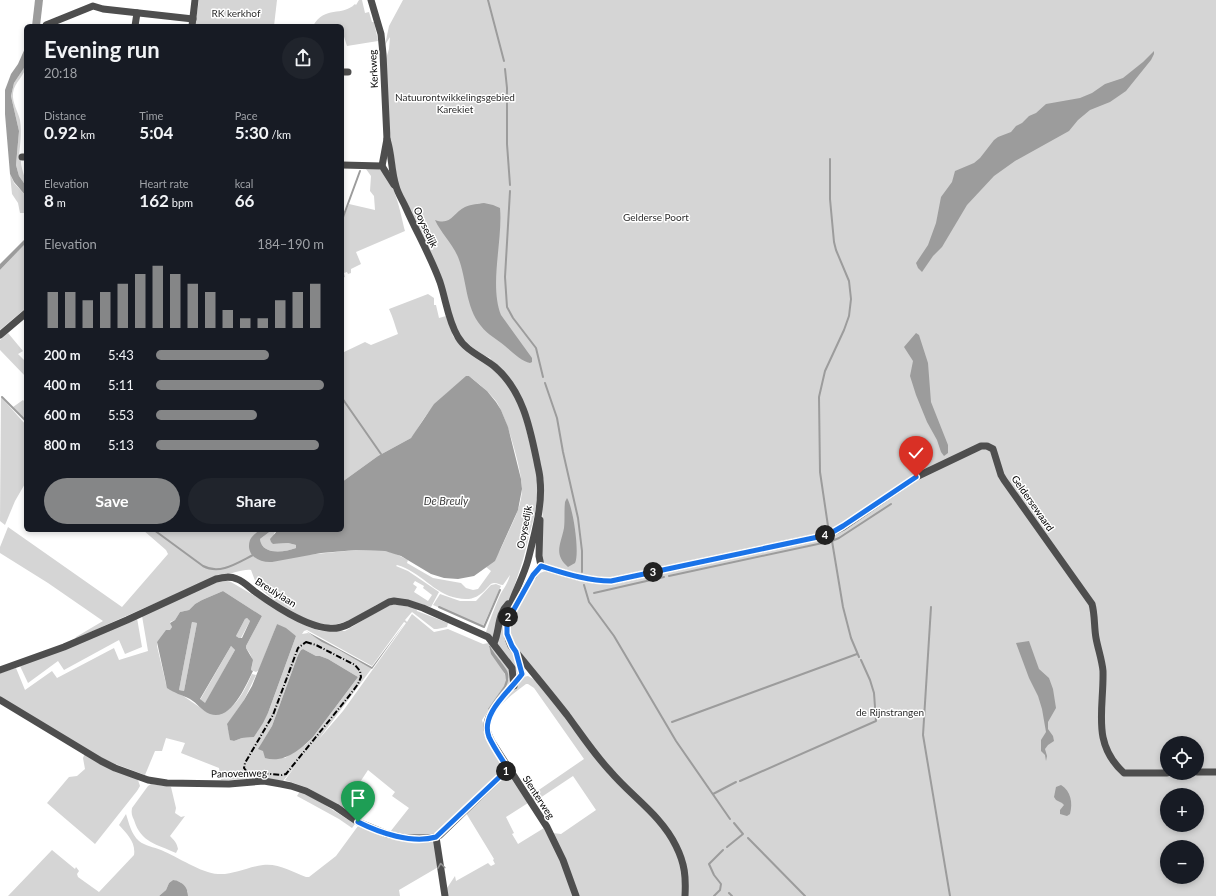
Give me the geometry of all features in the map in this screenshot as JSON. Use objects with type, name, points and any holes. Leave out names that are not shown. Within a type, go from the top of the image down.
[{"type":"street","points":[[48,24],[93,6],[102,9],[137,13],[192,23],[195,0]]},
{"type":"street","name":"Kerkweg","points":[[371,0],[381,34],[387,139]]},
{"type":"street","points":[[135,24],[137,13]]},
{"type":"street","points":[[387,139],[382,166],[391,182],[396,186]]},
{"type":"street","name":"Ooysedijk","points":[[387,139],[390,148],[396,186],[440,282],[453,327],[458,337],[470,350],[497,369],[506,379],[520,400],[528,424],[540,480],[539,508],[527,562],[512,601],[507,620],[507,634],[516,652],[539,679],[609,771],[654,814],[667,831],[676,845],[684,866],[686,878],[685,896]]},
{"type":"street","points":[[344,165],[382,166]]},
{"type":"street","points":[[0,334],[24,315]]},
{"type":"street","name":"Geldersewaard","points":[[541,566],[584,579],[611,581],[818,537],[831,533],[843,526],[916,477],[967,452],[981,446],[987,446],[993,449],[1004,480],[1092,604],[1096,639],[1103,670],[1101,729],[1103,742],[1117,766],[1124,773],[1160,773]]},
{"type":"street","points":[[507,620],[533,575],[541,566],[539,556],[539,508]]},
{"type":"street","name":"Breulylaan","points":[[0,670],[64,647],[216,579],[230,577],[239,579],[271,603],[316,626],[329,628],[342,627],[385,604],[394,601],[423,608],[483,634],[494,643],[512,668],[514,686]]},
{"type":"street","points":[[494,643],[497,637],[500,617],[506,606],[512,601]]},
{"type":"street","points":[[516,652],[522,674],[539,679]]},
{"type":"street","name":"Slenterweg","points":[[522,674],[514,686],[491,713],[487,725],[489,736],[508,769],[547,827],[563,860],[576,896]]},
{"type":"street","name":"Panovenweg","points":[[0,700],[101,761],[137,776],[167,783],[229,784],[264,781],[291,786],[322,799],[358,822],[387,834],[406,838],[436,837]]},
{"type":"street","points":[[445,896],[436,837],[508,769]]},
{"type":"street","points":[[1204,772],[1216,772]]},
{"type":"green space","name":"RK kerkhof","points":[[199,0],[277,0],[274,24],[195,24]]},
{"type":"green space","points":[[359,0],[362,0],[365,13],[369,12],[372,22],[374,22],[378,41],[347,46],[344,36],[344,24],[315,24],[328,13],[345,10],[355,4],[356,5]]},
{"type":"green space","name":"Gelderse Poort","points":[[403,0],[1216,0],[1216,896],[687,896],[678,846],[609,768],[518,652],[511,639],[510,624],[533,580],[540,573],[548,570],[541,557],[543,498],[529,416],[490,358],[472,347],[458,333],[398,185],[388,120],[386,59],[390,37],[385,45],[389,26]]},
{"type":"green space","points":[[24,68],[24,72],[15,85],[13,97],[20,120],[21,134],[19,157],[21,158],[24,183],[19,176],[16,165],[19,131],[11,96],[14,83]]},
{"type":"green space","points":[[377,168],[388,178],[396,196],[405,231],[356,252],[361,264],[351,269],[351,273],[348,274],[347,272],[344,273],[344,216],[349,204],[375,210],[374,196],[370,191],[371,176],[366,169]]},
{"type":"green space","points":[[10,174],[14,183],[24,194],[24,213],[20,213],[18,203],[12,194]]},
{"type":"green space","points":[[24,245],[24,310],[0,330],[0,270]]},
{"type":"green space","points":[[428,294],[434,298],[434,305],[436,305],[439,318],[446,316],[453,336],[460,345],[495,370],[504,379],[519,402],[536,467],[538,490],[535,513],[523,560],[504,617],[504,635],[515,656],[519,673],[515,680],[517,674],[513,665],[504,652],[486,632],[500,595],[510,575],[503,585],[493,583],[474,598],[462,599],[449,596],[441,592],[413,572],[397,565],[396,566],[408,571],[439,592],[431,607],[407,600],[387,600],[353,619],[338,624],[320,625],[304,618],[276,602],[257,586],[251,570],[239,571],[194,587],[75,639],[103,621],[48,583],[0,553],[0,547],[8,527],[122,607],[168,554],[166,550],[145,532],[258,532],[251,539],[251,551],[306,555],[356,550],[385,551],[394,553],[408,560],[407,563],[433,578],[461,583],[466,588],[473,590],[478,589],[491,571],[486,567],[494,560],[499,552],[515,518],[521,500],[522,488],[513,443],[500,408],[490,394],[469,376],[452,389],[431,409],[411,438],[378,456],[344,481],[344,352],[365,342],[371,345],[398,334],[389,309]],"holes":[[[415,581],[424,586],[423,588],[432,595],[428,601],[414,592],[417,587],[413,584]]]},
{"type":"green space","points":[[8,333],[23,351],[18,354],[24,360],[24,375],[0,350],[0,340]]},
{"type":"green space","points":[[1,397],[24,423],[24,485],[15,501],[5,525],[0,521]]},
{"type":"green space","points":[[23,400],[24,401],[24,418],[13,407]]},
{"type":"green space","points":[[269,532],[275,532],[273,544],[288,543],[296,545],[296,548],[286,551],[269,550],[265,548],[260,539]]},
{"type":"green space","points":[[224,580],[231,582],[306,626],[321,631],[345,631],[385,607],[391,605],[416,608],[417,611],[448,623],[447,627],[434,629],[412,612],[405,620],[407,622],[412,614],[434,632],[448,629],[483,644],[489,643],[509,666],[511,684],[482,720],[489,744],[502,766],[500,773],[440,832],[415,836],[390,832],[409,808],[392,796],[395,792],[368,770],[343,808],[308,788],[285,780],[296,765],[283,781],[265,779],[221,780],[219,768],[181,753],[185,743],[166,738],[162,751],[155,751],[145,775],[98,756],[0,697],[0,673],[16,668],[25,690],[52,671],[57,678],[114,648],[119,660],[148,651],[142,616],[211,583]],"holes":[[[223,591],[262,616],[246,646],[252,658],[251,670],[256,672],[259,670],[277,624],[296,636],[268,713],[254,737],[242,738],[234,741],[231,740],[227,725],[244,700],[256,675],[252,674],[240,697],[233,706],[227,710],[208,713],[166,684],[157,642],[170,631],[172,627],[170,622],[175,620],[180,612],[189,610],[202,600]],[[404,622],[406,623],[343,711],[319,739],[372,668],[308,633],[302,634],[304,631],[307,630],[372,666]],[[489,646],[508,674],[509,679],[506,684],[505,674],[490,651]],[[303,649],[316,656],[328,659],[358,677],[313,737],[305,745],[285,758],[259,748],[272,726],[301,650]],[[506,684],[500,694],[492,704]]]},
{"type":"green space","points":[[496,584],[501,586],[483,626],[433,605],[440,594],[460,601],[476,601],[491,585]]},
{"type":"green space","points":[[137,618],[142,647],[125,654],[119,640],[64,670],[58,661],[28,683],[20,666]]},
{"type":"green space","points":[[247,618],[250,621],[241,638],[239,638],[236,636]]},
{"type":"green space","points":[[192,622],[197,623],[184,691],[179,690]]},
{"type":"green space","points":[[231,646],[235,650],[205,704],[200,700]]},
{"type":"green space","points":[[528,676],[537,681],[661,825],[682,863],[683,896],[578,896],[553,833],[561,834],[596,810],[573,776],[534,802],[530,796],[584,759],[534,688],[528,684],[513,694],[498,709],[523,677]]},
{"type":"green space","points":[[497,710],[490,723],[489,731],[490,719]]},
{"type":"green space","points":[[85,753],[134,777],[138,780],[140,786],[95,844],[47,803],[69,777],[77,776],[85,769],[83,758]]},
{"type":"green space","points":[[508,776],[528,803],[506,817],[514,833],[512,834],[518,844],[544,828],[555,848],[574,896],[447,896],[447,888],[455,876],[456,881],[488,863],[491,866],[495,864],[494,859],[466,813]]},
{"type":"green space","points":[[151,784],[171,787],[176,808],[175,813],[181,817],[185,816],[170,836],[177,845],[178,849],[176,853],[156,845],[145,838],[137,828],[133,817],[132,808]]},
{"type":"green space","points":[[300,791],[355,824],[352,828],[339,819],[297,796]]},
{"type":"green space","points":[[126,814],[132,832],[141,843],[161,850],[197,868],[211,873],[224,874],[257,866],[274,865],[309,877],[336,856],[358,826],[379,835],[393,838],[434,842],[440,866],[399,890],[400,896],[188,896],[188,892],[180,882],[173,880],[169,883],[166,890],[159,896],[8,896],[52,850],[75,869],[76,867],[79,871],[77,874],[78,877],[99,892],[134,855],[134,846],[132,842],[119,825]]},
{"type":"water","points":[[35,0],[43,0],[40,24],[32,24]]},
{"type":"water","points":[[24,50],[24,68],[14,83],[11,96],[19,131],[16,165],[19,176],[24,183],[24,194],[14,182],[10,174],[5,114],[5,90],[11,74],[18,64]]},
{"type":"water","points":[[1154,51],[1151,60],[1126,91],[1110,102],[1090,110],[1078,120],[1069,131],[1015,161],[994,176],[967,205],[942,247],[933,256],[922,272],[918,268],[916,263],[928,245],[936,223],[941,197],[952,182],[955,171],[974,163],[980,158],[994,140],[1011,132],[1016,126],[1022,123],[1029,116],[1036,113],[1046,104],[1080,98],[1092,93],[1105,84],[1123,78]]},
{"type":"water","points":[[484,203],[500,208],[500,234],[496,290],[501,315],[532,358],[532,362],[530,363],[520,358],[484,329],[476,318],[469,302],[458,257],[435,220],[448,220],[465,207]]},
{"type":"water","points":[[24,240],[24,245],[0,270],[0,264]]},
{"type":"water","points":[[916,333],[919,335],[928,363],[931,402],[948,445],[948,453],[944,456],[927,422],[910,376],[913,361],[904,347]]},
{"type":"water","name":"De Breuly","points":[[466,376],[469,376],[487,391],[496,402],[508,427],[521,479],[522,489],[518,510],[495,561],[474,576],[458,579],[444,578],[431,574],[401,556],[385,551],[356,550],[321,553],[272,562],[262,561],[251,554],[249,545],[250,540],[258,532],[269,532],[260,539],[265,548],[275,551],[286,551],[296,548],[296,545],[288,543],[273,544],[270,539],[276,532],[344,532],[344,481],[378,456],[411,438],[434,404]]},
{"type":"water","points":[[567,498],[573,520],[577,550],[575,563],[568,567],[563,562],[559,553],[564,528],[565,502]]},
{"type":"water","points":[[223,591],[262,616],[246,646],[253,660],[251,670],[253,671],[237,701],[225,713],[218,715],[207,713],[190,699],[167,688],[157,642],[166,630],[170,630],[172,627],[170,623],[175,620],[180,612],[189,610],[202,600]],"holes":[[[247,618],[250,621],[242,638],[239,638],[236,636]],[[192,622],[197,623],[184,691],[179,690]],[[231,646],[235,650],[205,703],[200,699]]]},
{"type":"water","points":[[405,623],[372,669],[322,642],[306,631],[372,667]]},
{"type":"water","points":[[277,624],[286,628],[296,636],[268,713],[254,737],[242,738],[234,741],[230,740],[227,724],[252,686]]},
{"type":"water","points":[[1029,641],[1039,669],[1049,678],[1053,689],[1056,708],[1048,722],[1048,729],[1053,736],[1054,741],[1045,749],[1047,756],[1046,761],[1045,755],[1041,751],[1041,740],[1046,732],[1042,709],[1016,643]]},
{"type":"water","points":[[490,646],[506,669],[508,680],[504,691],[489,710],[488,709],[504,686],[506,680],[505,674],[491,654]]},
{"type":"water","points":[[303,649],[316,656],[328,659],[358,677],[313,737],[303,746],[292,754],[279,759],[265,758],[263,751],[258,749],[272,726],[298,655]]},
{"type":"water","points":[[1061,785],[1069,794],[1071,802],[1070,814],[1067,816],[1060,814],[1060,810],[1064,805],[1054,797],[1056,787]]},
{"type":"water","points":[[173,880],[184,885],[188,896],[159,896],[166,890],[169,883]]},
{"type":"waterway","points":[[488,0],[504,61]]},
{"type":"waterway","points":[[505,69],[507,88],[507,144],[510,185]]},
{"type":"waterway","points":[[828,526],[820,472],[819,397],[825,371],[849,316],[851,299],[849,281],[834,242],[830,199],[830,159]]},
{"type":"waterway","points":[[344,215],[360,171]]},
{"type":"waterway","points":[[510,191],[505,277],[507,307],[513,318],[536,348],[543,377]]},
{"type":"waterway","points":[[545,383],[557,418],[578,518],[582,551],[582,572]]},
{"type":"waterway","points":[[2,397],[24,419]]},
{"type":"waterway","points":[[344,401],[381,454]]},
{"type":"waterway","points":[[832,541],[891,504]]},
{"type":"waterway","points":[[157,532],[203,566],[209,568],[222,569],[253,555]]},
{"type":"waterway","points":[[669,576],[832,541],[843,607],[851,638],[859,657]]},
{"type":"waterway","points":[[594,593],[664,577]]},
{"type":"waterway","points":[[584,585],[589,602],[614,636],[676,741],[730,819]]},
{"type":"waterway","points":[[439,607],[484,627],[500,590]]},
{"type":"waterway","points":[[931,607],[923,735],[950,896]]},
{"type":"waterway","points":[[672,722],[857,654]]},
{"type":"waterway","points":[[740,781],[876,721],[874,693],[861,660]]},
{"type":"waterway","points":[[713,794],[736,782]]},
{"type":"waterway","points":[[727,847],[743,834],[734,823]]},
{"type":"waterway","points":[[748,838],[805,896]]},
{"type":"waterway","points":[[714,896],[720,890],[721,884],[714,875],[709,864],[723,850]]},
{"type":"waterway","points":[[729,893],[732,896]]},
{"type":"railway","points":[[306,642],[316,645],[355,665],[360,671],[361,677],[358,684],[286,774],[282,775],[247,772],[244,768],[245,763],[273,715],[298,648],[306,642]]},
{"type":"route","points":[[358,822],[387,834],[406,838],[436,837],[440,835],[508,769],[489,736],[487,721],[496,706],[514,686],[522,674],[516,652],[508,640],[506,627],[507,620],[533,575],[541,566],[584,579],[611,581],[818,537],[831,533],[843,526],[916,477]]},
{"type":"park label","name":"Natuurontwikkelingsgebied Karekiet","points":[[455,102]]},
{"type":"park label","name":"de Rijnstrangen","points":[[890,712]]}]
